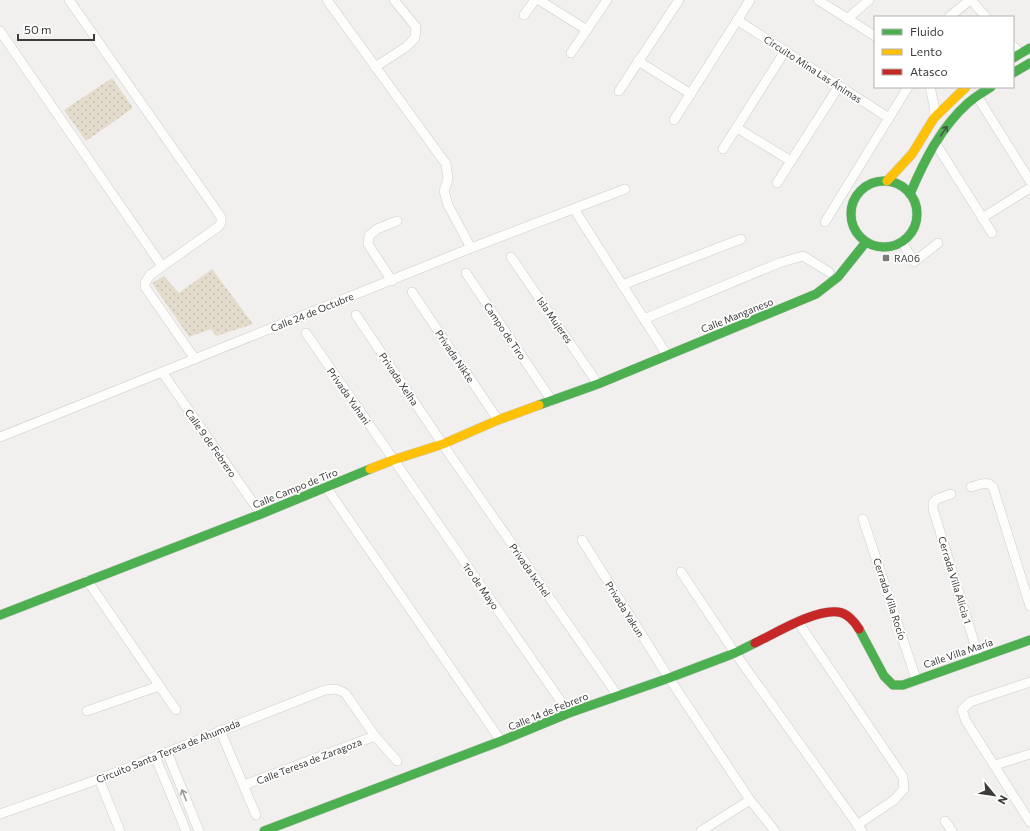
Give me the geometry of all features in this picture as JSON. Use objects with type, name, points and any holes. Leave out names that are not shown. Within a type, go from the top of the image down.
[{"type":"street","points":[[69,0],[221,217],[222,223],[218,227],[150,274],[145,283],[145,287],[195,359]]},
{"type":"street","points":[[327,0],[446,164],[448,179],[444,191],[448,205],[471,248]]},
{"type":"street","points":[[375,67],[406,47],[415,38],[416,27],[394,0]]},
{"type":"street","points":[[524,15],[535,0]]},
{"type":"street","points":[[539,0],[587,30]]},
{"type":"street","points":[[572,54],[607,0]]},
{"type":"street","points":[[619,91],[679,0]]},
{"type":"street","points":[[674,120],[750,0]]},
{"type":"street","points":[[818,0],[874,35]]},
{"type":"street","points":[[846,19],[869,0]]},
{"type":"street","points":[[950,16],[970,0],[985,16]]},
{"type":"street","name":"Circuito Mina Las Ánimas","points":[[737,20],[889,118]]},
{"type":"street","points":[[0,31],[162,266]]},
{"type":"street","points":[[1017,56],[1030,48]]},
{"type":"street","points":[[723,149],[785,52]]},
{"type":"street","points":[[638,61],[691,94]]},
{"type":"street","points":[[1014,72],[1030,64]]},
{"type":"street","points":[[777,183],[840,86]]},
{"type":"street","points":[[824,222],[907,88]]},
{"type":"street","points":[[930,88],[934,105],[934,118]]},
{"type":"street","points":[[887,181],[912,154],[934,118],[965,88]]},
{"type":"street","points":[[910,194],[936,144],[952,120],[966,105],[989,88]]},
{"type":"street","points":[[977,96],[1030,181]]},
{"type":"street","points":[[737,128],[791,161]]},
{"type":"street","points":[[936,144],[992,233]]},
{"type":"street","points":[[887,181],[904,187],[910,194],[915,203],[917,214],[915,225],[910,234],[902,242],[893,246],[875,246],[866,242],[859,236],[851,218],[855,199],[860,191],[868,185],[887,181]]},
{"type":"street","points":[[982,218],[1030,188]]},
{"type":"street","name":"Calle 24 de Octubre","points":[[0,438],[471,248],[625,189]]},
{"type":"street","points":[[574,209],[667,355]]},
{"type":"street","points":[[392,281],[368,244],[369,236],[377,229],[397,221]]},
{"type":"street","points":[[622,284],[741,239]]},
{"type":"street","name":"Calle Manganeso","points":[[598,384],[816,294],[826,288],[846,269],[866,242]]},
{"type":"street","points":[[902,242],[914,262],[938,243]]},
{"type":"street","points":[[644,318],[779,263],[803,256],[829,272]]},
{"type":"street","name":"Isla Mujeres","points":[[511,257],[598,384]]},
{"type":"street","name":"Campo de Tiro","points":[[466,273],[552,401]]},
{"type":"street","name":"Privada Nikte","points":[[412,292],[498,420]]},
{"type":"street","name":"Privada Xelha","points":[[356,315],[443,444]]},
{"type":"street","name":"Privada Yuhani","points":[[306,333],[393,460]]},
{"type":"street","name":"Calle 9 de Febrero","points":[[162,372],[261,514]]},
{"type":"street","name":"Calle Campo de Tiro","points":[[0,615],[87,580],[261,514],[393,460],[443,444],[498,420],[598,384]]},
{"type":"street","name":"Privada Ixchel","points":[[443,444],[618,696]]},
{"type":"street","name":"1ro de Mayo","points":[[393,460],[569,713]]},
{"type":"street","points":[[971,487],[986,482],[993,487],[1030,606]]},
{"type":"street","points":[[326,487],[501,741]]},
{"type":"street","name":"Cerrada Villa Alicia 1","points":[[951,494],[937,499],[933,503],[933,509],[979,658]]},
{"type":"street","name":"Cerrada Villa Rocío","points":[[863,519],[916,679]]},
{"type":"street","name":"Privada Yakun","points":[[582,540],[669,678],[750,800],[775,831]]},
{"type":"street","points":[[681,572],[734,653],[860,828],[894,800],[904,789],[903,777],[798,622]]},
{"type":"street","points":[[87,580],[176,710]]},
{"type":"street","name":"Calle 14 de Febrero","points":[[264,831],[501,741],[569,713],[669,678],[734,653],[798,622],[826,612],[840,612],[854,621],[884,676],[893,685]]},
{"type":"street","name":"Calle Villa María","points":[[893,685],[903,685],[916,679],[1030,640]]},
{"type":"street","points":[[1030,682],[970,702],[962,710],[966,721],[1030,822]]},
{"type":"street","points":[[87,711],[159,686]]},
{"type":"street","name":"Circuito Santa Teresa de Ahumada","points":[[0,814],[99,779],[220,730],[325,690],[336,689],[345,694],[375,736]]},
{"type":"street","points":[[220,730],[256,815]]},
{"type":"street","points":[[375,736],[397,761]]},
{"type":"street","name":"Calle Teresa de Zaragoza","points":[[244,786],[375,736]]},
{"type":"street","points":[[167,752],[199,831]]},
{"type":"street","points":[[995,765],[1030,754]]},
{"type":"street","points":[[155,756],[186,831]]},
{"type":"street","points":[[99,779],[120,831]]},
{"type":"street","points":[[701,831],[750,800]]},
{"type":"street","points":[[945,821],[952,831]]},
{"type":"shaded area","points":[[112,78],[133,108],[86,141],[64,110]]},
{"type":"shaded area","points":[[212,269],[253,324],[216,336],[211,329],[189,337],[152,283],[164,276],[179,293]]},
{"type":"traffic: fast","points":[[1014,57],[1030,48]]},
{"type":"traffic: fast","points":[[1014,72],[1030,63]]},
{"type":"traffic: fast","points":[[910,194],[927,157],[941,134],[958,112],[990,88]]},
{"type":"traffic: fast","points":[[884,181],[897,184],[907,191],[914,201],[917,214],[914,227],[907,237],[897,244],[884,247],[871,244],[861,237],[854,227],[851,214],[854,201],[861,191],[871,184],[884,181]]},
{"type":"traffic: fast","points":[[539,405],[598,384],[816,294],[838,277],[866,242]]},
{"type":"traffic: fast","points":[[0,615],[261,514],[370,469]]},
{"type":"traffic: fast","points":[[859,629],[884,676],[893,685],[903,685],[1030,640]]},
{"type":"traffic: fast","points":[[264,831],[501,741],[569,713],[735,653],[755,643]]},
{"type":"traffic: slow","points":[[887,181],[912,154],[934,118],[965,88]]},
{"type":"traffic: slow","points":[[370,469],[443,444],[498,420],[539,405]]},
{"type":"traffic: jam","points":[[755,643],[807,618],[829,612],[845,614],[859,629]]},
{"type":"place","name":"RA06","points":[[886,258]]}]
